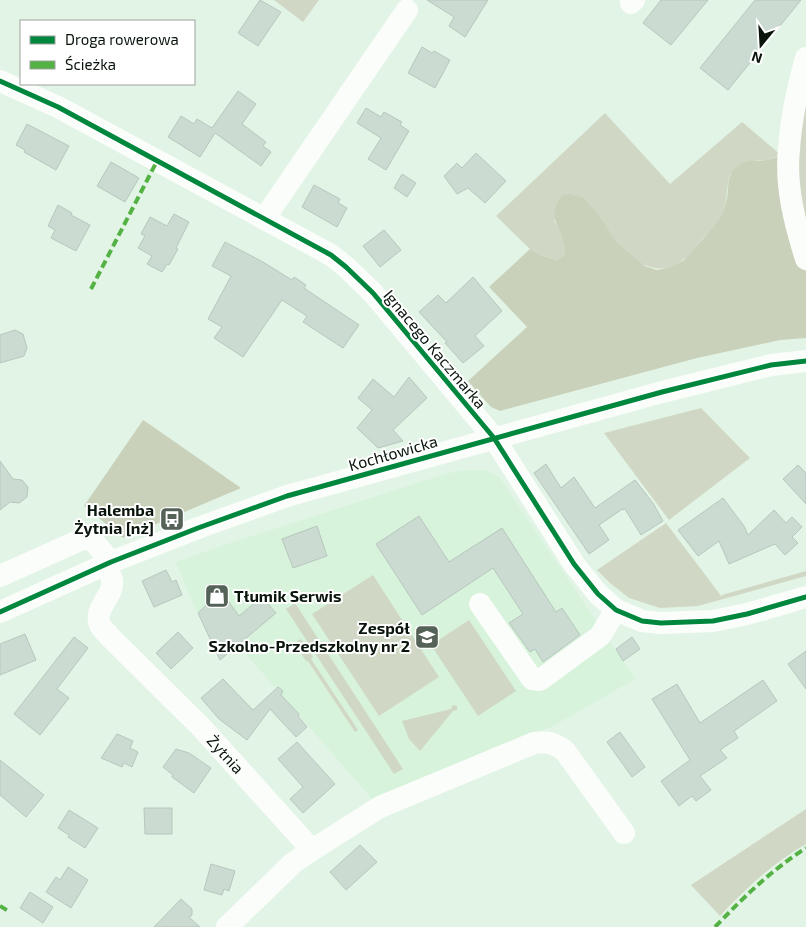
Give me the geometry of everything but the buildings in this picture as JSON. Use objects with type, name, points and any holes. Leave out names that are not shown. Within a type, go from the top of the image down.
[{"type":"street","points":[[264,219],[407,10]]},
{"type":"street","points":[[806,58],[798,88],[788,150],[789,177],[796,226],[806,259]]},
{"type":"street","name":"Ignacego Kaczmarka","points":[[0,80],[58,108],[264,219],[346,266],[372,293],[494,438],[574,564],[598,594],[616,610],[642,621],[661,623],[713,620],[747,614],[806,597]]},
{"type":"street","name":"Kochłowicka","points":[[0,612],[108,564],[198,528],[287,496],[707,381],[771,365],[806,361]]},
{"type":"street","points":[[0,576],[89,536],[108,564]]},
{"type":"street","name":"Żytnia","points":[[108,564],[112,581],[110,592],[98,617],[100,625],[202,728],[312,850]]},
{"type":"street","points":[[480,604],[530,676],[536,680],[540,680],[600,636],[616,610]]},
{"type":"street","points":[[227,927],[293,863],[380,807],[534,744],[545,742],[556,744],[564,751],[624,833]]},
{"type":"shaded area","points":[[274,0],[319,0],[303,22]]},
{"type":"shaded area","points":[[806,74],[806,243],[801,225],[796,116]]},
{"type":"shaded area","points":[[605,113],[670,184],[742,122],[781,155],[766,160],[757,160],[730,174],[724,211],[720,219],[689,255],[675,265],[657,268],[640,263],[632,258],[613,239],[589,203],[554,220],[565,241],[564,255],[556,260],[541,255],[530,249],[496,216]]},
{"type":"shaded area","points":[[781,155],[792,228],[806,272],[806,338],[780,340],[697,358],[500,411],[491,407],[468,381],[527,327],[489,287],[530,249],[556,260],[564,255],[563,238],[554,212],[562,195],[570,194],[584,198],[596,211],[617,243],[645,266],[657,270],[670,267],[684,260],[718,222],[726,203],[730,176],[737,167],[746,162],[766,160]]},
{"type":"shaded area","points":[[701,408],[750,458],[669,520],[604,433]]},
{"type":"shaded area","points":[[143,420],[241,488],[123,538],[84,506]]},
{"type":"shaded area","name":"Zespół Szkolno-Przedszkolny nr 2","points":[[466,470],[486,470],[500,478],[635,679],[553,726],[373,800],[238,645],[220,660],[176,562],[449,473]]},
{"type":"shaded area","points":[[666,523],[722,597],[722,595],[806,571],[806,576],[698,606],[660,608],[629,598],[597,570]]},
{"type":"shaded area","points":[[373,575],[439,677],[379,716],[312,614]]},
{"type":"shaded area","points":[[295,603],[403,769],[394,774],[286,609]]},
{"type":"shaded area","points":[[469,620],[516,691],[478,716],[431,645]]},
{"type":"shaded area","points":[[301,639],[313,657],[311,659],[358,730],[355,732],[294,643]]},
{"type":"shaded area","points":[[453,705],[457,706],[457,710],[453,711],[420,751],[409,739],[402,721],[451,709]]},
{"type":"shaded area","points":[[806,809],[806,844],[782,859],[760,877],[720,916],[691,885]]},
{"type":"marked path","points":[[91,289],[157,161]]},
{"type":"marked path","points":[[715,927],[758,885],[780,866],[806,848]]},
{"type":"marked path","points":[[0,906],[10,912]]},
{"type":"cycle path","points":[[0,81],[58,107],[331,255],[346,267],[373,293],[494,438],[574,564],[598,594],[616,610],[642,621],[661,623],[713,621],[747,614],[806,597]]},
{"type":"cycle path","points":[[0,612],[111,562],[287,496],[662,392],[771,365],[806,361]]},
{"type":"place","name":"Halemba Żytnia [nż]","points":[[172,519]]},
{"type":"place","name":"Tłumik Serwis","points":[[217,596]]},
{"type":"place","name":"Zespół Szkolno-Przedszkolny nr 2","points":[[427,637]]}]
